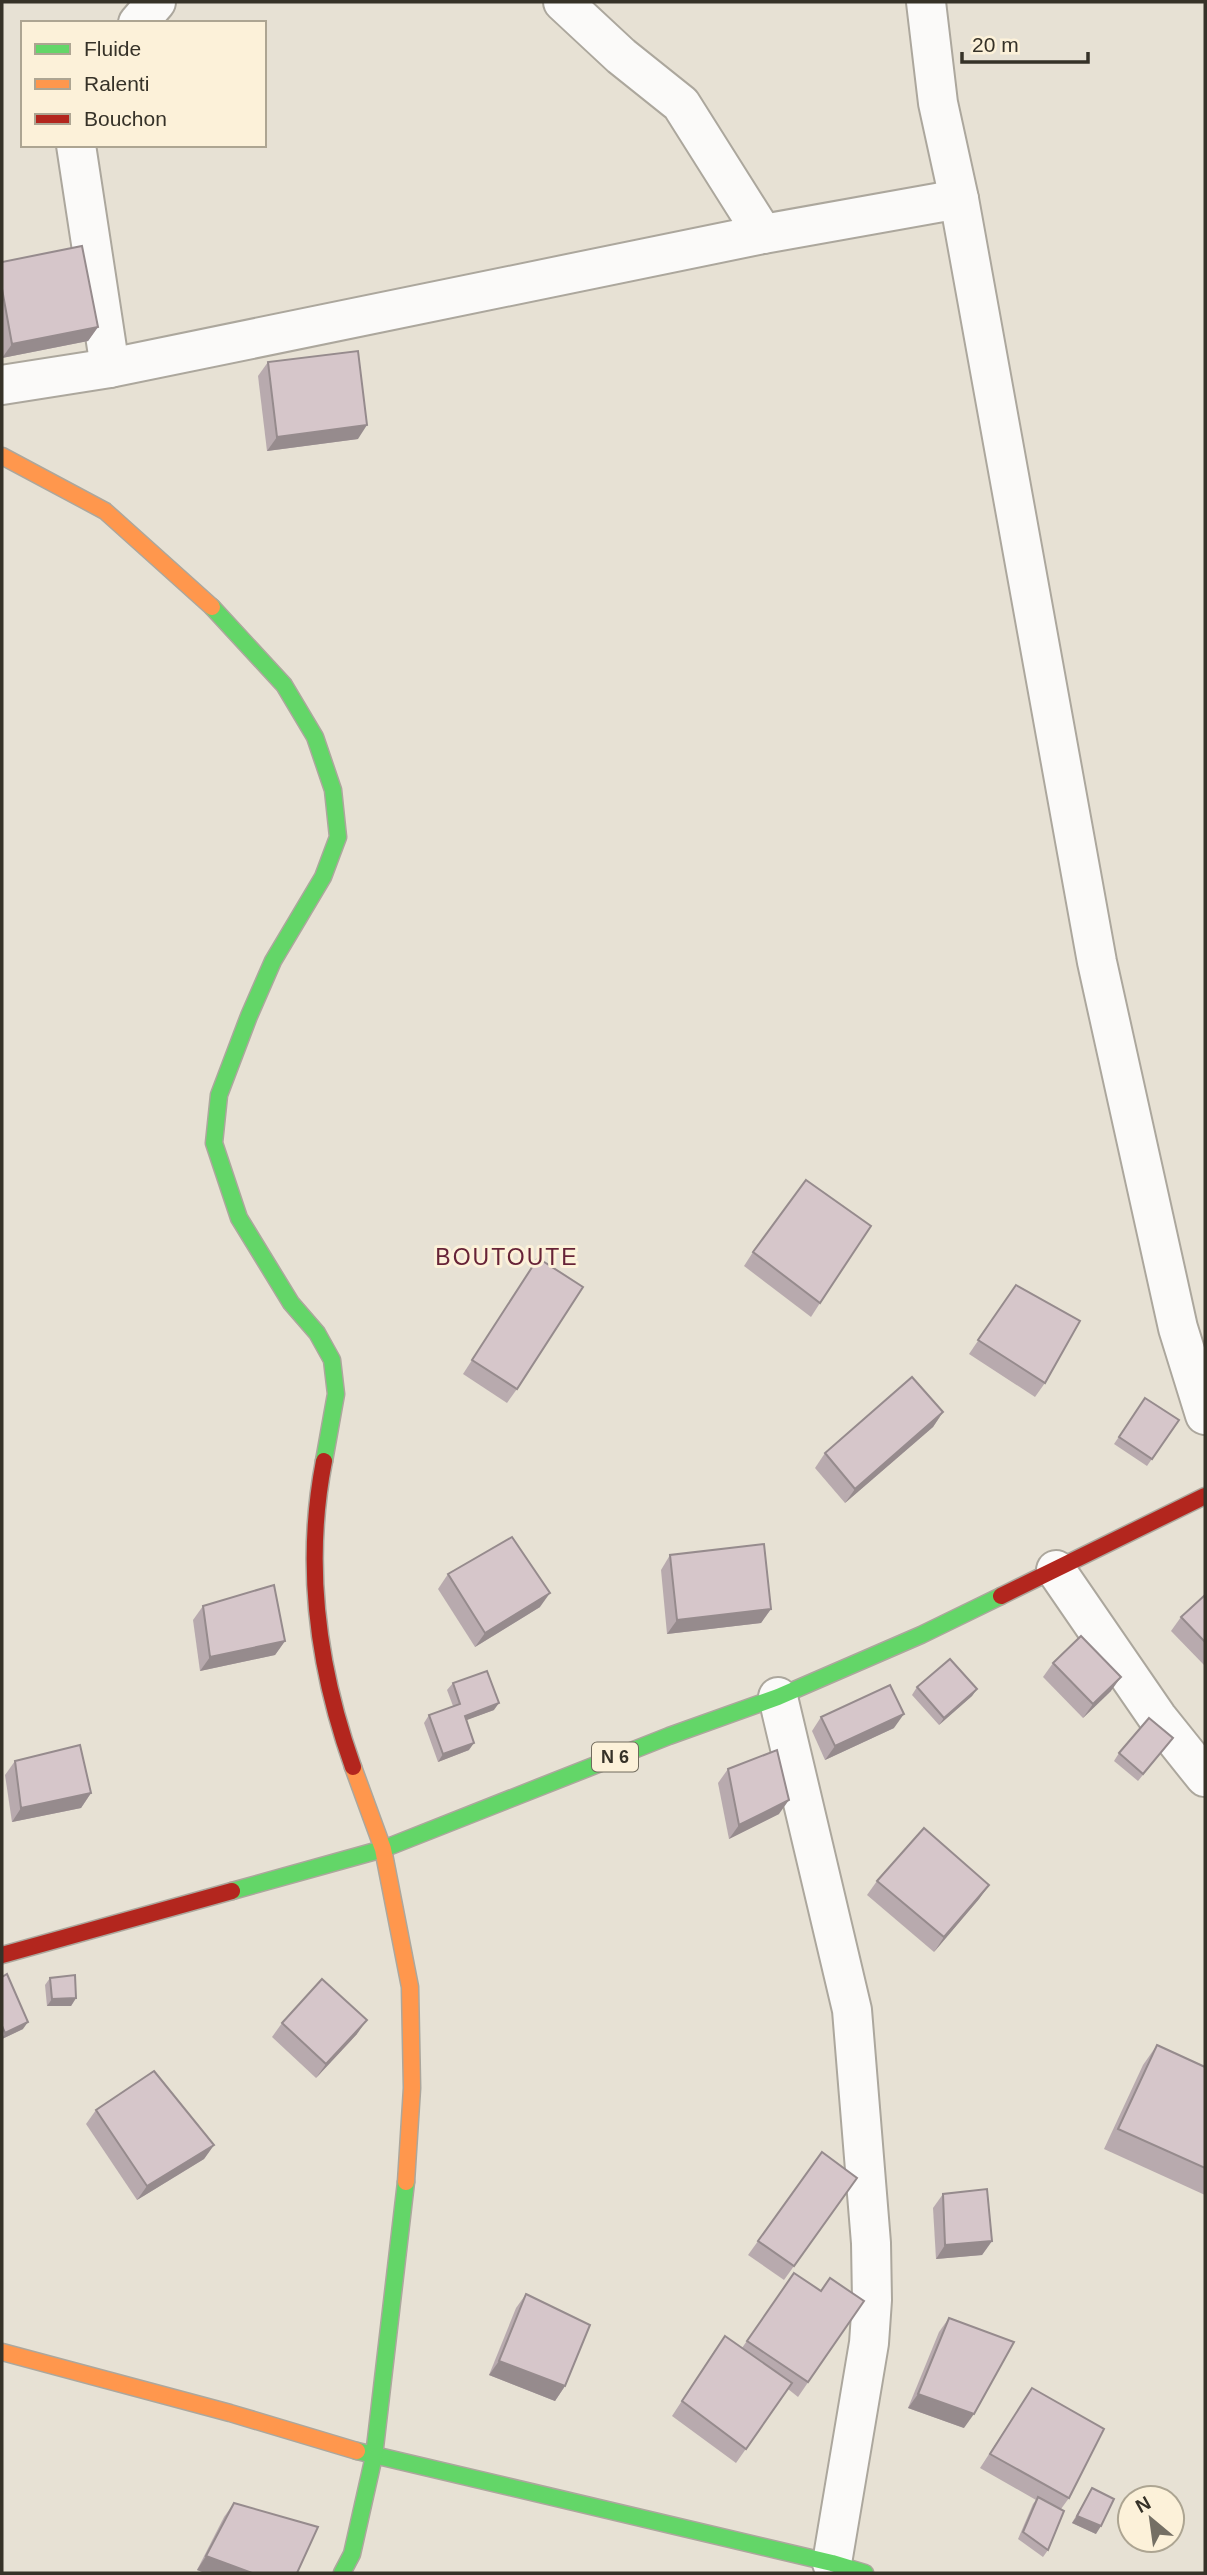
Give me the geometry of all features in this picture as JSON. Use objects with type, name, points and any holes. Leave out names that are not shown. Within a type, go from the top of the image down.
[{"type":"street","points":[[140,21],[156,2]]},
{"type":"street","points":[[563,2],[621,56],[681,104],[763,234]]},
{"type":"street","points":[[926,2],[938,103],[959,199],[1097,962],[1178,1328],[1205,1415]]},
{"type":"street","points":[[76,147],[110,368]]},
{"type":"street","points":[[2,384],[110,368],[763,234],[959,199]]},
{"type":"street","points":[[2,456],[105,511],[223,616],[284,685],[316,737],[333,790],[338,837],[323,877],[273,961],[249,1017],[219,1095],[214,1143],[239,1218],[291,1303],[317,1333],[332,1360],[336,1394],[317,1496],[315,1600],[323,1659],[339,1728],[383,1849],[410,1987],[412,2088],[405,2199],[374,2456],[352,2554],[342,2573]]},
{"type":"street","name":"N 6","points":[[2,1955],[383,1849],[656,1741],[778,1697],[921,1635],[1205,1496]]},
{"type":"street","points":[[1056,1570],[1157,1717],[1205,1776]]},
{"type":"street","points":[[2,2352],[230,2413],[374,2456],[848,2568],[869,2343],[872,2300],[871,2243],[852,2010],[778,1697]]},
{"type":"building","points":[[82,246],[98,327],[12,344],[2,289],[2,262]]},
{"type":"building","points":[[358,351],[367,425],[277,437],[268,362]]},
{"type":"building","points":[[806,1180],[871,1226],[820,1303],[753,1252]]},
{"type":"building","points":[[538,1258],[583,1287],[517,1389],[472,1360]]},
{"type":"building","points":[[1016,1285],[1080,1321],[1045,1383],[978,1340]]},
{"type":"building","points":[[912,1377],[943,1412],[855,1489],[825,1453]]},
{"type":"building","points":[[1145,1398],[1179,1420],[1152,1459],[1119,1437]]},
{"type":"building","points":[[512,1537],[550,1593],[485,1633],[448,1574]]},
{"type":"building","points":[[764,1544],[771,1609],[677,1620],[670,1555]]},
{"type":"building","points":[[274,1585],[285,1641],[210,1657],[203,1606]]},
{"type":"building","points":[[1205,1595],[1205,1642],[1181,1617]]},
{"type":"building","points":[[1081,1636],[1121,1677],[1093,1704],[1053,1663]]},
{"type":"building","points":[[950,1659],[977,1689],[944,1718],[917,1687]]},
{"type":"building","points":[[487,1671],[499,1703],[465,1716],[474,1743],[443,1754],[429,1715],[460,1704],[453,1683]]},
{"type":"building","points":[[890,1685],[904,1714],[835,1746],[821,1717]]},
{"type":"building","points":[[1149,1718],[1173,1738],[1143,1774],[1119,1753]]},
{"type":"building","points":[[80,1745],[91,1793],[21,1808],[15,1761]]},
{"type":"building","points":[[777,1750],[789,1800],[739,1825],[728,1769]]},
{"type":"building","points":[[924,1828],[989,1885],[944,1937],[877,1881]]},
{"type":"building","points":[[7,1974],[28,2022],[5,2033],[2,2026],[2,1977]]},
{"type":"building","points":[[75,1975],[76,1998],[52,1999],[50,1978]]},
{"type":"building","points":[[322,1979],[367,2020],[326,2064],[282,2023]]},
{"type":"building","points":[[1157,2045],[1205,2067],[1205,2168],[1118,2129]]},
{"type":"building","points":[[154,2071],[214,2145],[147,2186],[96,2110]]},
{"type":"building","points":[[822,2152],[857,2178],[794,2266],[758,2241]]},
{"type":"building","points":[[987,2189],[992,2241],[945,2245],[943,2194]]},
{"type":"building","points":[[794,2273],[821,2291],[830,2278],[864,2301],[808,2382],[747,2341]]},
{"type":"building","points":[[526,2294],[590,2325],[565,2386],[499,2361]]},
{"type":"building","points":[[949,2318],[1014,2342],[974,2414],[918,2394]]},
{"type":"building","points":[[725,2336],[792,2383],[746,2449],[682,2401]]},
{"type":"building","points":[[1032,2388],[1104,2429],[1069,2498],[990,2454]]},
{"type":"building","points":[[1092,2488],[1114,2499],[1101,2526],[1077,2516]]},
{"type":"building","points":[[1038,2497],[1064,2511],[1048,2550],[1023,2532]]},
{"type":"building","points":[[234,2503],[318,2527],[297,2573],[252,2573],[206,2556]]},
{"type":"traffic: fast","points":[[212,607],[284,685],[315,737],[333,790],[338,837],[323,877],[273,961],[249,1016],[219,1095],[214,1143],[239,1218],[291,1303],[317,1333],[332,1360],[336,1394],[324,1461]]},
{"type":"traffic: fast","points":[[232,1891],[383,1849],[669,1736],[778,1697],[921,1635],[1001,1596]]},
{"type":"traffic: fast","points":[[342,2573],[352,2554],[374,2456],[406,2182]]},
{"type":"traffic: fast","points":[[357,2451],[865,2573]]},
{"type":"traffic: slow","points":[[2,456],[105,511],[212,607]]},
{"type":"traffic: slow","points":[[353,1767],[383,1849],[410,1987],[412,2088],[406,2182]]},
{"type":"traffic: slow","points":[[2,2352],[230,2413],[357,2451]]},
{"type":"traffic: jam","points":[[324,1461],[315,1538],[318,1616],[331,1692],[353,1767]]},
{"type":"traffic: jam","points":[[1001,1596],[1205,1496]]},
{"type":"traffic: jam","points":[[2,1955],[232,1891]]},
{"type":"district","name":"BOUTOUTE","points":[[507,1257]]}]
